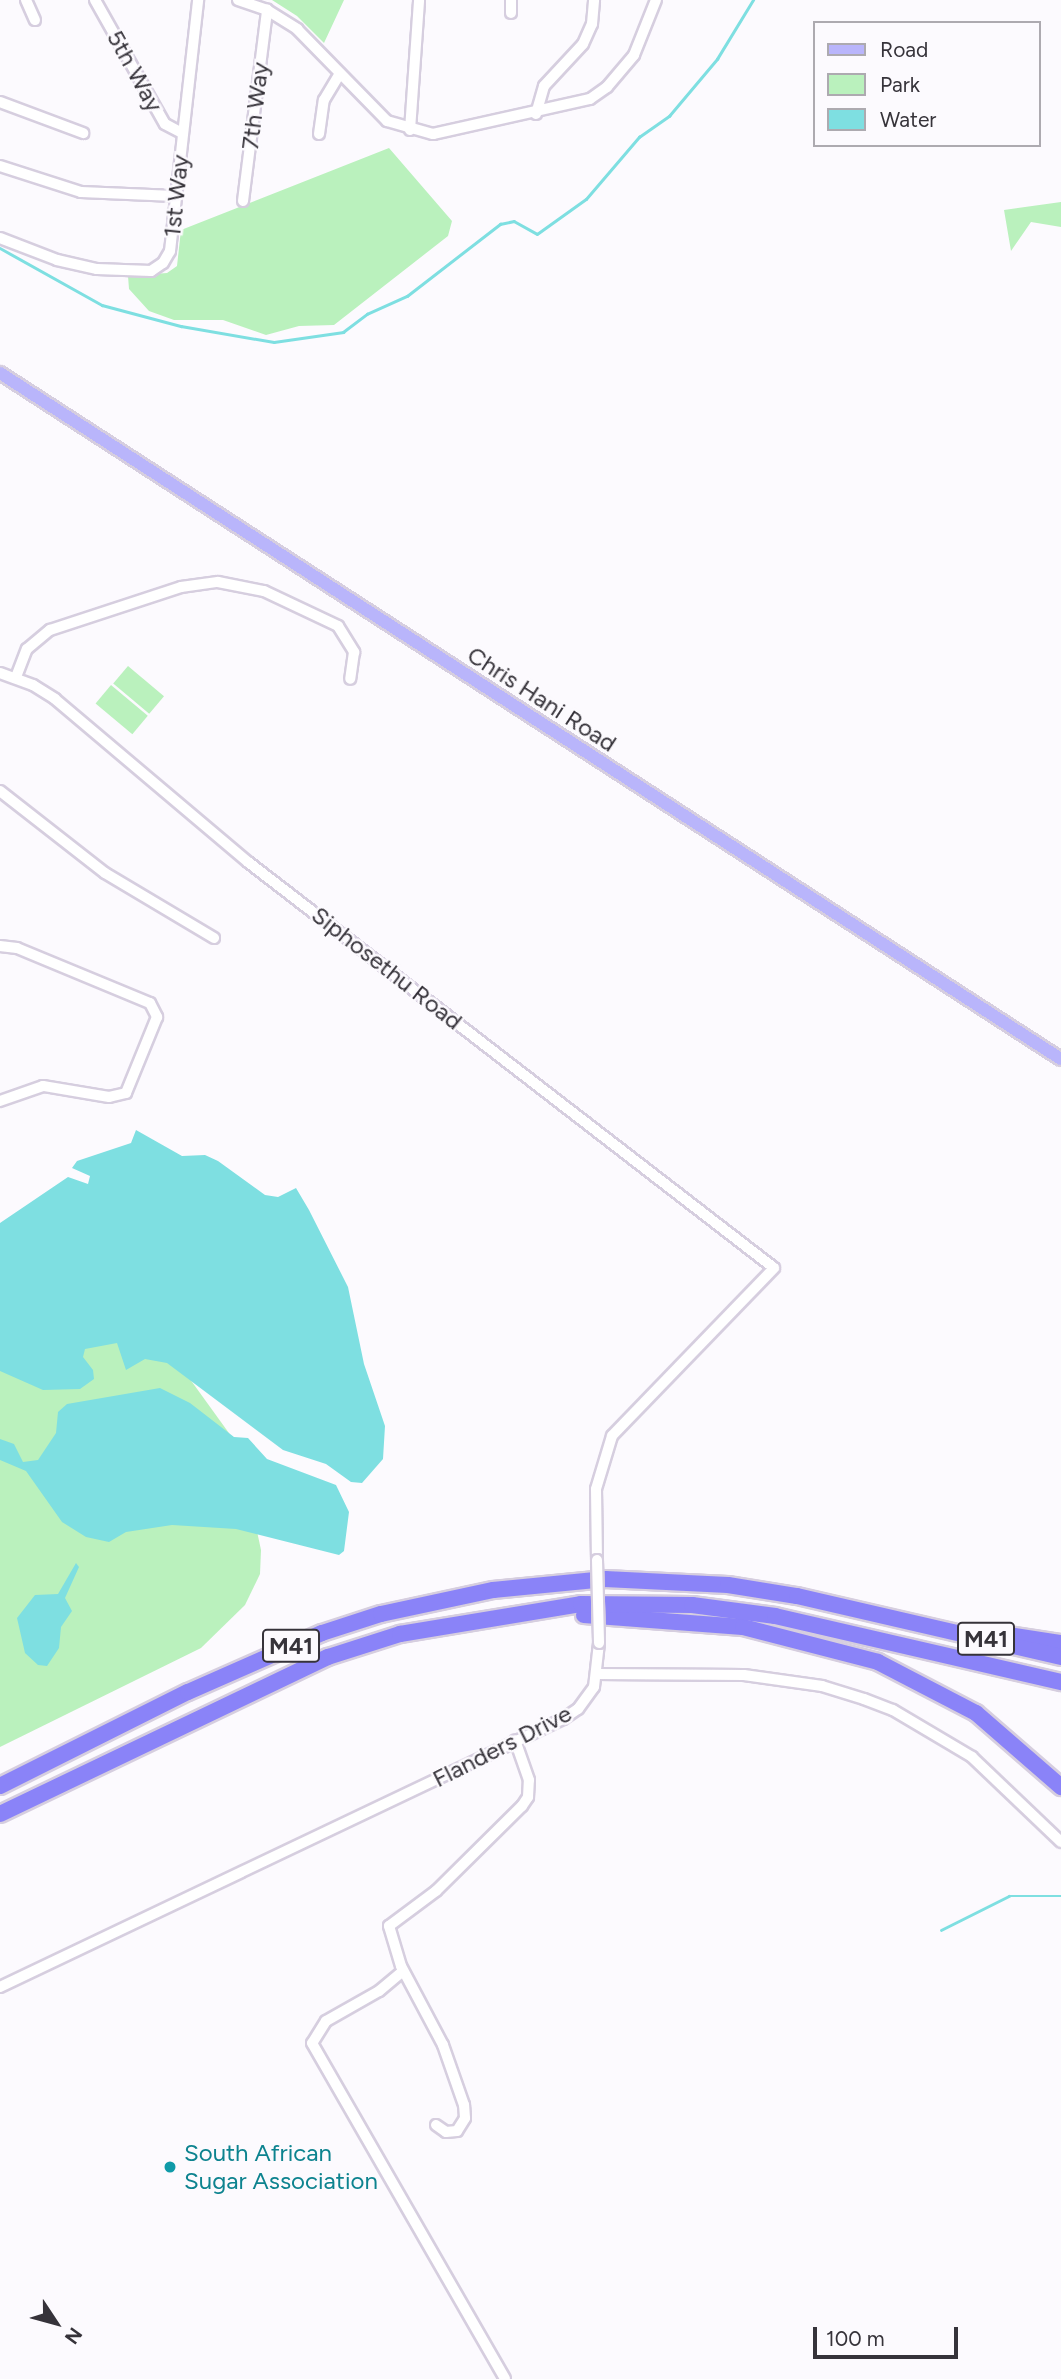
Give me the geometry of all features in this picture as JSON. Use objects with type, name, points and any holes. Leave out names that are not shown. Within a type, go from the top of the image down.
[{"type":"highway","name":"M41","points":[[0,1786],[188,1692],[322,1633],[381,1614],[493,1590],[605,1579],[682,1582],[797,1596],[1061,1657]]},
{"type":"highway","name":"M41","points":[[0,1814],[328,1657],[400,1634],[581,1604],[643,1603],[775,1616],[1061,1682]]},
{"type":"highway","points":[[536,1613],[644,1617],[743,1628],[878,1662],[976,1713],[1061,1787]]},
{"type":"highway","points":[[912,1621],[1061,1643]]},
{"type":"main road","name":"Chris Hani Road","points":[[0,373],[1061,1059]]},
{"type":"street","points":[[26,0],[35,20]]},
{"type":"street","name":"5th Way","points":[[95,0],[165,124],[182,133]]},
{"type":"street","name":"1st Way","points":[[0,238],[80,266],[150,271],[163,263],[170,251],[198,0]]},
{"type":"street","points":[[238,0],[267,10],[297,29],[387,121],[410,130],[433,134],[575,105],[607,87],[634,55],[656,0]]},
{"type":"street","points":[[410,130],[419,0]]},
{"type":"street","points":[[511,0],[511,13]]},
{"type":"street","points":[[536,114],[544,86],[583,44],[592,24],[594,0]]},
{"type":"street","name":"7th Way","points":[[243,201],[267,10]]},
{"type":"street","points":[[319,134],[324,100],[340,73]]},
{"type":"street","points":[[0,102],[83,133]]},
{"type":"street","points":[[0,166],[80,192],[175,196]]},
{"type":"street","points":[[16,677],[27,649],[50,630],[181,587],[218,582],[264,591],[338,626],[354,652],[349,679]]},
{"type":"street","name":"Siphosethu Road","points":[[0,673],[16,677],[55,699],[248,862],[774,1268]]},
{"type":"street","points":[[0,791],[105,873],[214,938]]},
{"type":"street","points":[[0,946],[17,948],[150,1003],[157,1017],[126,1093],[109,1097],[43,1086],[0,1101]]},
{"type":"street","name":"Flanders Drive","points":[[0,1987],[578,1709],[597,1674],[599,1643],[596,1489],[612,1436],[774,1268]]},
{"type":"street","points":[[597,1674],[744,1675],[821,1686],[864,1699],[893,1710],[972,1757],[1061,1842]]},
{"type":"street","points":[[436,2126],[446,2132],[457,2131],[465,2118],[464,2105],[443,2045],[403,1971],[389,1926],[436,1891],[528,1797],[525,1762],[515,1740]]},
{"type":"street","points":[[403,1971],[379,1991],[326,2021],[312,2043],[505,2379]]},
{"type":"green space","points":[[272,0],[344,0],[324,43],[297,16]]},
{"type":"green space","points":[[389,148],[452,221],[448,236],[334,325],[299,326],[266,335],[223,320],[174,320],[149,311],[129,289],[128,276],[167,273],[177,266],[181,230]]},
{"type":"green space","points":[[1061,202],[1061,227],[1031,222],[1011,251],[1004,210]]},
{"type":"green space","points":[[128,666],[164,696],[149,714],[113,684]]},
{"type":"green space","points":[[111,685],[148,716],[132,734],[96,703]]},
{"type":"green space","points":[[0,1274],[161,1339],[239,1447],[261,1550],[260,1574],[245,1605],[201,1648],[0,1747]]},
{"type":"water","points":[[136,1130],[182,1156],[205,1155],[218,1161],[265,1195],[278,1197],[296,1188],[348,1287],[364,1364],[385,1426],[383,1459],[362,1483],[351,1482],[326,1464],[283,1450],[167,1363],[145,1359],[126,1370],[117,1343],[85,1349],[83,1357],[93,1370],[94,1379],[80,1389],[43,1390],[0,1371],[0,1223],[68,1177],[88,1184],[90,1176],[72,1168],[77,1161],[131,1143]]},
{"type":"water","points":[[160,1388],[190,1403],[234,1437],[248,1438],[267,1459],[336,1485],[349,1512],[344,1551],[339,1555],[236,1529],[172,1525],[126,1532],[109,1542],[86,1537],[62,1522],[26,1471],[0,1460],[0,1439],[14,1444],[23,1462],[38,1460],[56,1433],[58,1412],[67,1404]]},
{"type":"water","points":[[76,1563],[79,1567],[65,1598],[72,1611],[61,1627],[59,1648],[47,1666],[38,1665],[25,1653],[17,1618],[35,1595],[58,1594]]},
{"type":"waterway","points":[[0,248],[102,305],[181,326],[274,342],[343,332],[367,314],[407,296],[500,224],[514,221],[537,234],[586,199],[639,137],[669,116],[717,59],[753,0]]},
{"type":"waterway","points":[[941,1930],[1009,1896],[1061,1896]]},
{"type":"place","name":"South African Sugar Association","points":[[170,2167]]}]
